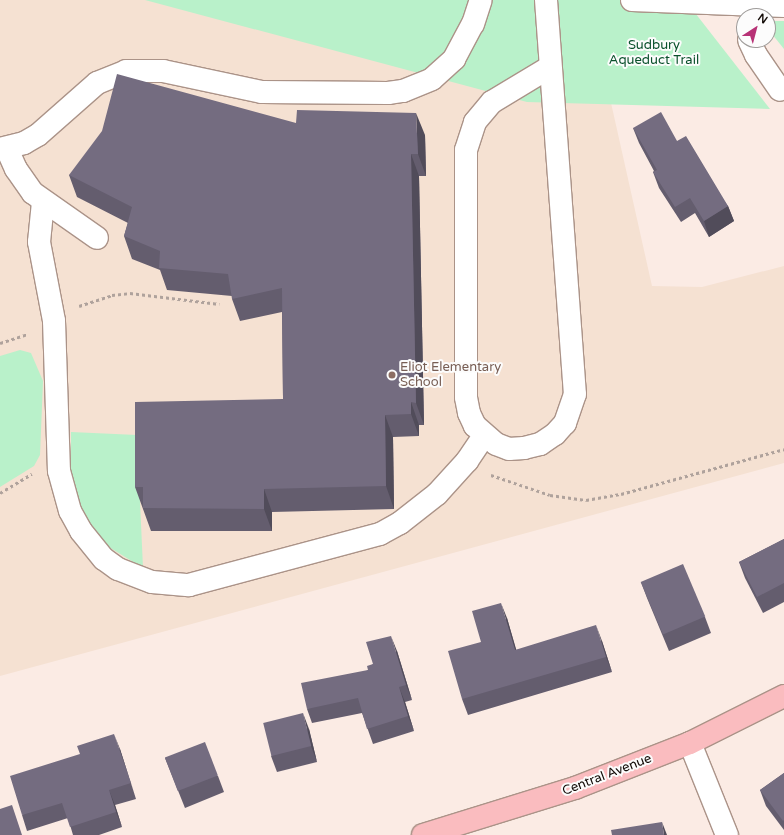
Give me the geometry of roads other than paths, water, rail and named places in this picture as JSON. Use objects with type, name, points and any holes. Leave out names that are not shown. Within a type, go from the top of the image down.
[{"type":"main road","name":"Central Avenue","points":[[423,835],[575,788],[690,742],[784,696]]},
{"type":"street","points":[[97,238],[43,202],[24,182],[4,149],[38,135],[97,83],[126,71],[163,71],[268,92],[388,93],[402,91],[432,79],[454,59],[473,24],[481,0]]},
{"type":"street","points":[[546,0],[575,394],[565,423],[540,444],[524,448],[509,449],[496,444],[484,436],[475,426],[469,413],[466,397],[466,150],[476,122],[492,102],[550,67]]},
{"type":"street","points":[[632,0],[696,1],[736,8]]},
{"type":"street","points":[[765,8],[784,6]]},
{"type":"street","points":[[753,48],[780,90]]},
{"type":"street","points":[[43,202],[39,242],[54,321],[58,459],[70,511],[90,545],[118,569],[140,579],[170,585],[206,582],[380,534],[400,523],[437,494],[467,461],[484,436]]},
{"type":"street","points":[[690,742],[727,835]]},
{"type":"place","name":"Eliot Elementary School","points":[[392,375]]},
{"type":"park label","name":"Sudbury Aqueduct Trail","points":[[654,54]]}]
